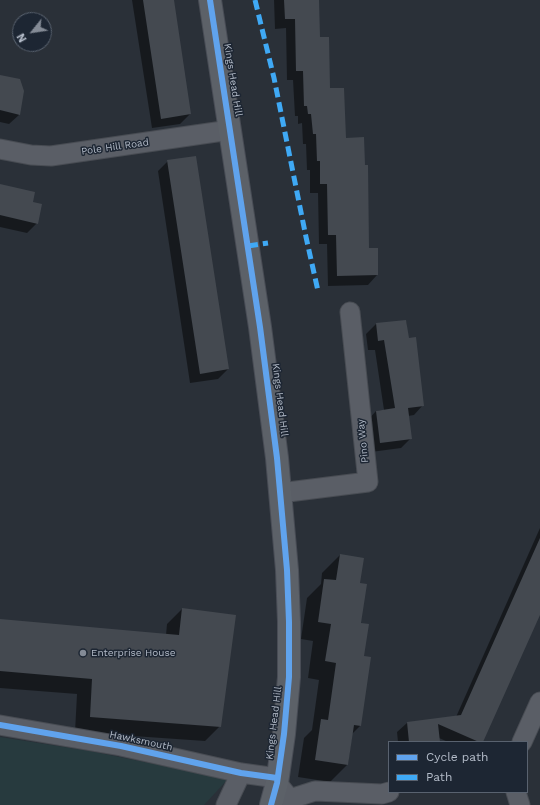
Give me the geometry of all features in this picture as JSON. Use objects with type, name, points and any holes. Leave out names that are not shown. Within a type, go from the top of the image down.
[{"type":"main road","name":"Kings Head Hill","points":[[210,0],[260,327],[280,494],[287,570],[289,676],[284,734],[277,781],[271,805]]},
{"type":"street","name":"Pole Hill Road","points":[[0,149],[31,155],[51,156],[230,130]]},
{"type":"street","name":"Pino Way","points":[[280,494],[368,482],[350,312]]},
{"type":"street","points":[[522,741],[540,702]]},
{"type":"street","name":"Hawksmouth","points":[[0,725],[120,746],[277,781]]},
{"type":"street","points":[[226,805],[241,773]]},
{"type":"street","points":[[277,781],[290,799],[382,794],[388,792]]},
{"type":"street","points":[[516,793],[520,805]]},
{"type":"green space","points":[[0,737],[90,751],[228,779],[204,805],[0,805]]},
{"type":"building","points":[[143,0],[174,0],[191,114],[161,119]]},
{"type":"building","points":[[284,0],[319,0],[320,37],[329,37],[330,88],[344,88],[346,138],[364,137],[365,165],[368,165],[369,248],[378,248],[378,275],[337,276],[336,235],[328,235],[327,184],[320,184],[320,161],[317,161],[316,134],[313,134],[311,114],[308,114],[307,106],[304,106],[303,71],[296,71],[295,19],[285,19]]},
{"type":"building","points":[[0,75],[20,79],[24,91],[20,115],[0,110]]},
{"type":"building","points":[[196,156],[229,369],[200,374],[167,160]]},
{"type":"building","points":[[0,184],[35,192],[33,202],[42,204],[38,224],[0,215]]},
{"type":"building","points":[[406,320],[409,338],[416,337],[424,406],[408,408],[412,439],[380,443],[376,411],[395,408],[384,340],[378,341],[376,323]]},
{"type":"building","points":[[540,538],[540,615],[483,741],[477,741],[438,724],[440,741],[409,741],[407,722],[461,715]]},
{"type":"building","points":[[340,554],[364,558],[360,583],[367,584],[361,623],[369,624],[364,656],[371,657],[361,726],[354,725],[348,765],[315,760],[321,719],[328,720],[336,663],[325,661],[331,624],[318,622],[324,579],[336,580]]},
{"type":"building","points":[[182,608],[236,615],[221,727],[90,717],[92,679],[0,671],[0,619],[179,635]]},
{"type":"marked path","points":[[255,0],[274,78],[318,291]]},
{"type":"marked path","points":[[248,246],[268,243]]},
{"type":"cycle path","points":[[210,0],[260,327],[277,458],[287,570],[289,677],[284,734],[277,783],[271,805]]},
{"type":"cycle path","points":[[0,725],[121,746],[241,773],[277,778]]},
{"type":"place","name":"Enterprise House","points":[[83,653]]}]
